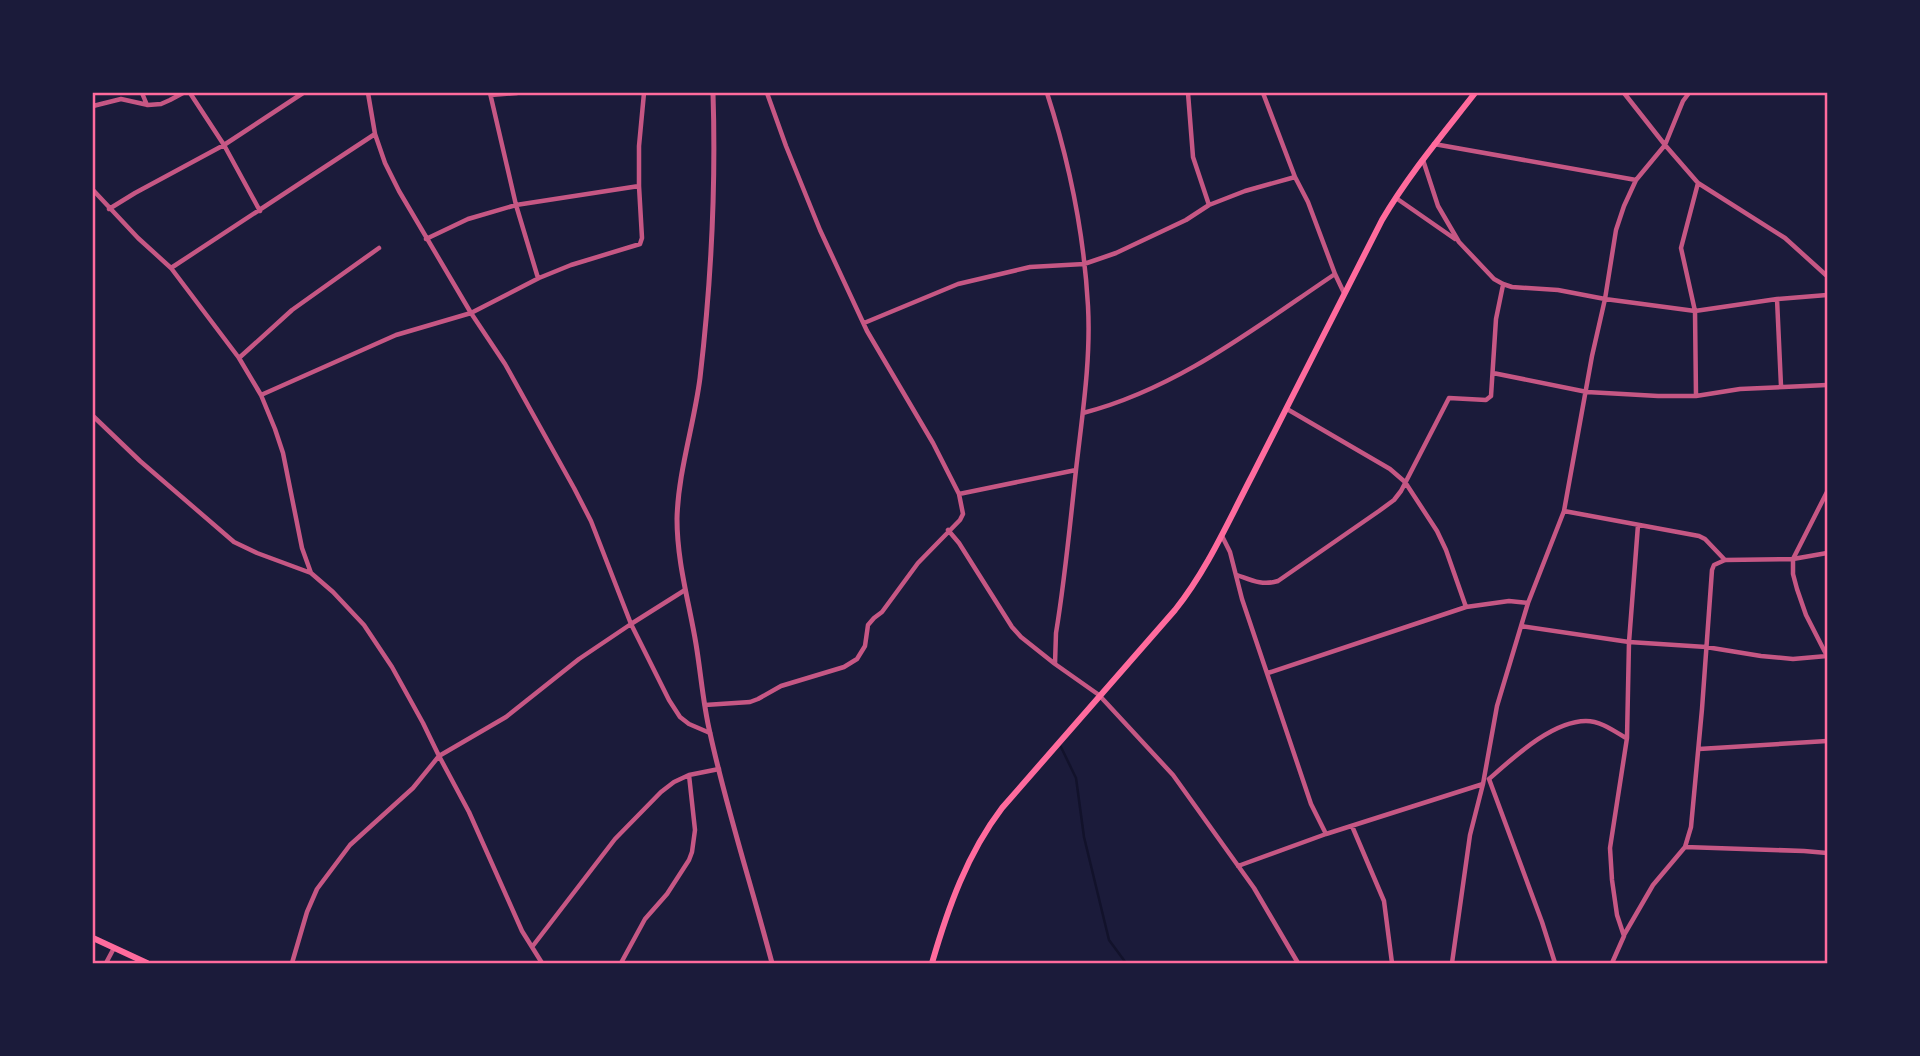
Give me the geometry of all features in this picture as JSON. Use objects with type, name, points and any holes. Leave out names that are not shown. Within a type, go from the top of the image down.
[{"type":"main road","points":[[932,963],[944,923],[968,862],[987,830],[1002,808],[1182,601],[1222,535],[1395,197],[1475,93]]},
{"type":"main road","points":[[93,938],[147,963]]},
{"type":"street","points":[[142,93],[148,105]]},
{"type":"street","points":[[93,106],[121,99],[148,105],[161,104],[183,93]]},
{"type":"street","points":[[190,93],[224,145],[260,211]]},
{"type":"street","points":[[109,209],[224,145],[303,93]]},
{"type":"street","points":[[368,93],[375,134],[398,191],[505,364],[574,488],[591,521],[631,624],[669,700],[680,717],[710,733]]},
{"type":"street","points":[[517,93],[490,94],[516,205],[538,278]]},
{"type":"street","points":[[261,396],[396,335],[471,313],[538,278],[640,244],[639,146],[644,93]]},
{"type":"street","points":[[713,93],[710,244],[702,356],[677,518],[685,590],[710,733],[772,963]]},
{"type":"street","points":[[705,705],[750,702],[781,685],[844,667],[857,659],[865,646],[868,625],[873,618],[882,612],[918,563],[960,520],[962,514],[959,494],[933,443],[867,331],[820,230],[767,93]]},
{"type":"street","points":[[1047,93],[1060,135],[1073,196],[1088,306],[1083,413],[1056,633],[1055,664]]},
{"type":"street","points":[[1188,93],[1193,157],[1209,205]]},
{"type":"street","points":[[1263,93],[1295,177],[1345,293]]},
{"type":"street","points":[[1624,93],[1698,183],[1785,239],[1827,276]]},
{"type":"street","points":[[1452,963],[1470,835],[1483,784],[1497,706],[1528,603],[1564,511],[1616,230],[1636,180],[1665,145],[1689,93]]},
{"type":"street","points":[[171,268],[375,134]]},
{"type":"street","points":[[1434,144],[1636,180]]},
{"type":"street","points":[[1422,159],[1438,206],[1459,242]]},
{"type":"street","points":[[864,323],[958,284],[982,277],[1030,267],[1084,264],[1147,239],[1209,205],[1245,191],[1295,177]]},
{"type":"street","points":[[1696,396],[1695,312],[1681,248],[1698,183]]},
{"type":"street","points":[[426,239],[468,219],[516,205],[639,186]]},
{"type":"street","points":[[93,190],[109,209],[171,268],[239,358],[261,396],[283,453],[302,548],[311,573]]},
{"type":"street","points":[[1395,197],[1459,242],[1494,279],[1512,287],[1558,290],[1695,312],[1777,299],[1827,295]]},
{"type":"street","points":[[239,358],[292,310],[379,248]]},
{"type":"street","points":[[1083,413],[1126,400],[1161,385],[1335,274]]},
{"type":"street","points":[[1237,575],[1261,584],[1278,581],[1394,500],[1449,398],[1486,400],[1491,396],[1496,319],[1503,284]]},
{"type":"street","points":[[1777,299],[1781,386]]},
{"type":"street","points":[[1493,373],[1587,392],[1696,396],[1740,389],[1827,385]]},
{"type":"street","points":[[1287,410],[1390,469],[1405,482],[1437,531],[1466,607]]},
{"type":"street","points":[[93,416],[140,461],[234,542],[311,573],[364,625],[423,723],[469,812],[522,931],[539,962]]},
{"type":"street","points":[[959,494],[1076,470]]},
{"type":"street","points":[[1521,626],[1629,642],[1706,647],[1761,656],[1793,659],[1827,657],[1806,615],[1793,574],[1793,559],[1827,492]]},
{"type":"street","points":[[1564,511],[1699,536],[1725,560]]},
{"type":"street","points":[[1624,936],[1612,880],[1610,848],[1627,738],[1629,642],[1638,525]]},
{"type":"street","points":[[948,530],[1021,637],[1099,695],[1173,775],[1254,888],[1298,963]]},
{"type":"street","points":[[1222,535],[1311,804],[1326,834]]},
{"type":"street","points":[[1612,963],[1653,885],[1685,847],[1691,827],[1712,570],[1716,564],[1725,560],[1793,559],[1827,553]]},
{"type":"street","points":[[292,963],[317,888],[350,845],[414,788],[439,756],[506,717],[579,659],[685,590]]},
{"type":"street","points":[[1268,673],[1466,607],[1509,601],[1528,603]]},
{"type":"street","points":[[1238,866],[1326,834],[1483,784],[1533,741],[1569,724],[1586,721],[1601,723],[1627,738]]},
{"type":"street","points":[[1699,749],[1827,741]]},
{"type":"street","points":[[532,947],[615,839],[660,792],[690,775],[719,769]]},
{"type":"street","points":[[621,963],[645,919],[667,894],[692,852],[695,830],[690,775]]},
{"type":"street","points":[[1489,779],[1530,887],[1555,963]]},
{"type":"street","points":[[1352,826],[1384,901],[1392,963]]},
{"type":"street","points":[[1685,847],[1827,852]]},
{"type":"street","points":[[106,963],[114,948]]},
{"type":"waterway","points":[[1060,745],[1076,778],[1084,837],[1109,940],[1126,963]]}]
